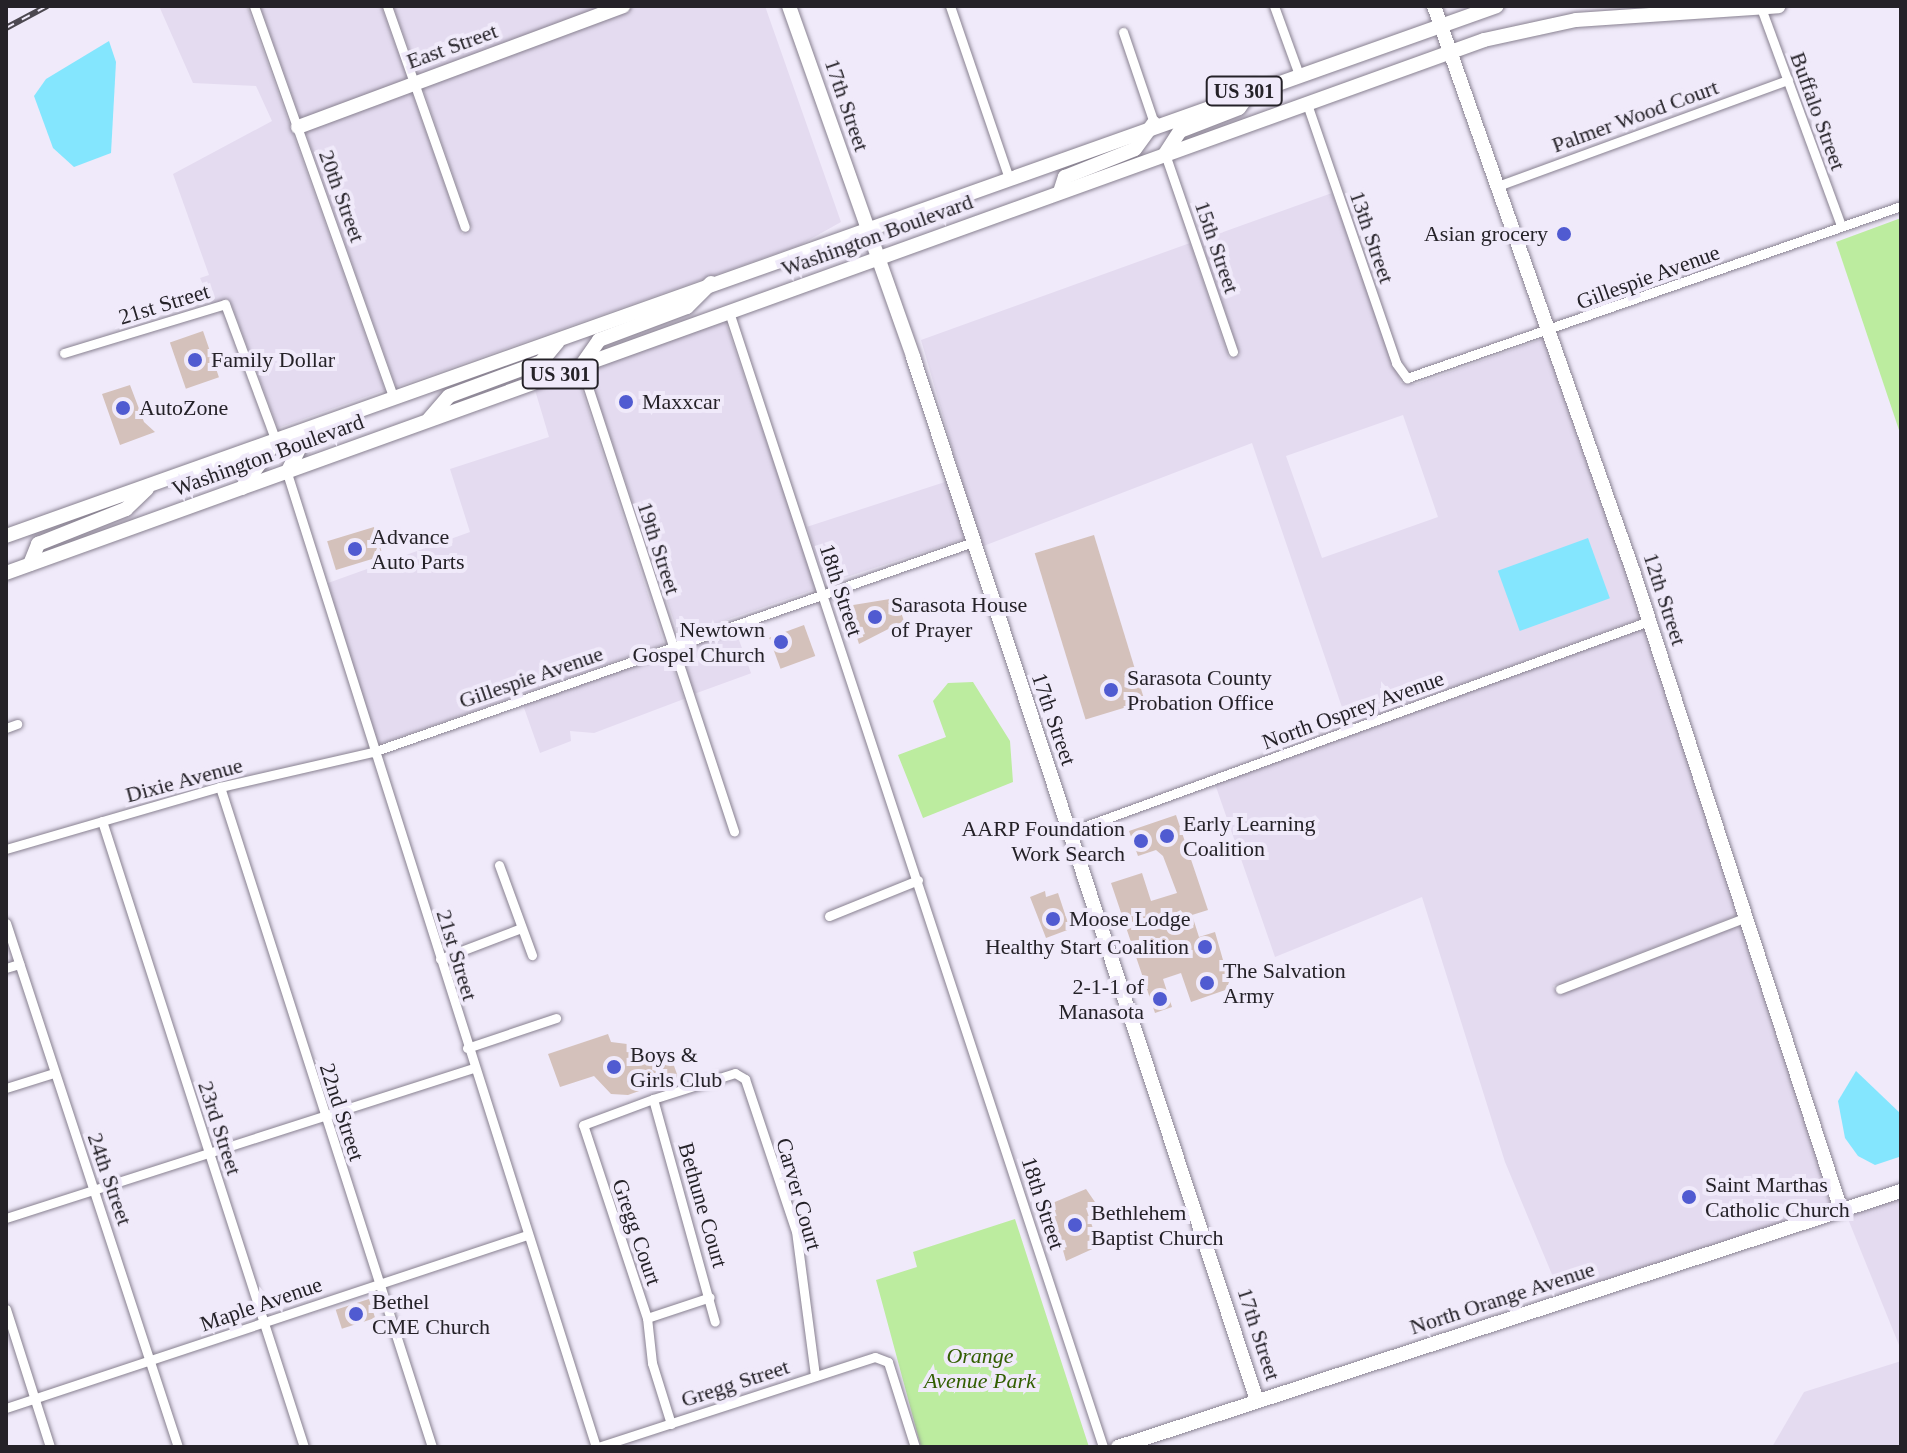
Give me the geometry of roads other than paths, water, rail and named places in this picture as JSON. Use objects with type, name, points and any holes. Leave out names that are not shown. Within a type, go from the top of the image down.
[{"type":"main road","name":"East Street","points":[[298,127],[623,6]]},
{"type":"main road","name":"17th Street","points":[[789,6],[973,542],[1257,1401]]},
{"type":"main road","name":"12th Street","points":[[1434,6],[1649,621],[1841,1210]]},
{"type":"main road","name":"Washington Boulevard","points":[[12,534],[1254,87],[1497,6]]},
{"type":"main road","name":"Washington Boulevard","points":[[6,573],[1450,52],[1576,20],[1779,6]]},
{"type":"main road","points":[[1165,154],[1180,131],[1239,108],[1254,87]]},
{"type":"main road","points":[[1060,192],[1065,177],[1135,149],[1154,123]]},
{"type":"main road","points":[[581,366],[599,340],[687,307],[711,283]]},
{"type":"main road","points":[[426,422],[449,396],[541,362],[560,339]]},
{"type":"main road","points":[[287,473],[308,430]]},
{"type":"main road","points":[[242,488],[276,441]]},
{"type":"main road","points":[[30,564],[38,544],[126,509],[150,486]]},
{"type":"main road","points":[[6,546],[12,534]]},
{"type":"main road","name":"North Orange Avenue","points":[[1118,1447],[1901,1191]]},
{"type":"street","name":"20th Street","points":[[254,6],[394,399]]},
{"type":"street","points":[[387,6],[465,227]]},
{"type":"street","points":[[950,6],[1008,175]]},
{"type":"street","points":[[1274,6],[1298,72]]},
{"type":"street","name":"Buffalo Street","points":[[1761,8],[1841,226]]},
{"type":"street","points":[[1123,32],[1154,123]]},
{"type":"street","name":"Palmer Wood Court","points":[[1495,187],[1788,80]]},
{"type":"street","name":"13th Street","points":[[1307,104],[1396,363],[1407,378]]},
{"type":"street","name":"15th Street","points":[[1165,154],[1233,352]]},
{"type":"street","name":"Gillespie Avenue","points":[[1407,378],[1901,206]]},
{"type":"street","name":"21st Street","points":[[64,353],[225,304],[276,441]]},
{"type":"street","name":"18th Street","points":[[729,312],[1103,1447]]},
{"type":"street","name":"19th Street","points":[[581,366],[734,831]]},
{"type":"street","name":"21st Street","points":[[287,473],[473,1068],[597,1447]]},
{"type":"street","name":"Gillespie Avenue","points":[[373,752],[822,592],[973,542]]},
{"type":"street","name":"North Osprey Avenue","points":[[1069,832],[1649,621]]},
{"type":"street","points":[[6,728],[17,724]]},
{"type":"street","name":"Dixie Avenue","points":[[6,849],[220,787],[373,752]]},
{"type":"street","name":"22nd Street","points":[[220,787],[323,1116],[432,1447]]},
{"type":"street","name":"23rd Street","points":[[102,821],[304,1447]]},
{"type":"street","points":[[499,865],[532,955]]},
{"type":"street","points":[[829,916],[918,880]]},
{"type":"street","points":[[1560,989],[1747,917]]},
{"type":"street","name":"24th Street","points":[[6,923],[178,1447]]},
{"type":"street","points":[[440,959],[521,928]]},
{"type":"street","points":[[6,968],[19,964]]},
{"type":"street","points":[[467,1048],[556,1018]]},
{"type":"street","points":[[6,1218],[473,1068]]},
{"type":"street","points":[[6,1088],[54,1073]]},
{"type":"street","name":"Carver Court","points":[[653,1099],[739,1074],[796,1231],[815,1376]]},
{"type":"street","name":"Bethune Court","points":[[653,1099],[715,1322]]},
{"type":"street","name":"Gregg Court","points":[[653,1099],[583,1125],[647,1318],[652,1363],[671,1424]]},
{"type":"street","name":"Maple Avenue","points":[[6,1408],[527,1235]]},
{"type":"street","points":[[647,1318],[710,1297]]},
{"type":"street","points":[[6,1309],[50,1447]]},
{"type":"street","name":"Gregg Street","points":[[597,1447],[815,1376],[884,1359],[915,1447]]},
{"type":"water","points":[[109,41],[116,62],[111,153],[74,167],[53,148],[34,96],[46,79]]},
{"type":"water","points":[[1588,538],[1610,598],[1520,631],[1498,571]]},
{"type":"water","points":[[1856,1071],[1901,1114],[1899,1157],[1875,1165],[1858,1156],[1845,1138],[1838,1101]]},
{"type":"railway","points":[[6,28],[47,6]]},
{"type":"place","name":"Asian grocery","points":[[1564,234]]},
{"type":"place","name":"Family Dollar","points":[[195,360]]},
{"type":"place","name":"Maxxcar","points":[[626,402]]},
{"type":"place","name":"AutoZone","points":[[123,408]]},
{"type":"place","name":"Advance Auto Parts","points":[[355,549]]},
{"type":"place","name":"Sarasota House of Prayer","points":[[875,617]]},
{"type":"place","name":"Newtown Gospel Church","points":[[781,642]]},
{"type":"place","name":"Sarasota County Probation Office","points":[[1111,690]]},
{"type":"place","name":"Early Learning Coalition","points":[[1167,836]]},
{"type":"place","name":"AARP Foundation Work Search","points":[[1141,841]]},
{"type":"place","name":"Moose Lodge","points":[[1053,919]]},
{"type":"place","name":"Healthy Start Coalition","points":[[1205,947]]},
{"type":"place","name":"The Salvation Army","points":[[1207,983]]},
{"type":"place","name":"2-1-1 of Manasota","points":[[1160,999]]},
{"type":"place","name":"Boys & Girls Club","points":[[614,1067]]},
{"type":"place","name":"Saint Marthas Catholic Church","points":[[1689,1197]]},
{"type":"place","name":"Bethlehem Baptist Church","points":[[1075,1225]]},
{"type":"place","name":"Bethel CME Church","points":[[356,1314]]},
{"type":"park label","name":"Orange Avenue Park","points":[[980,1368]]}]
